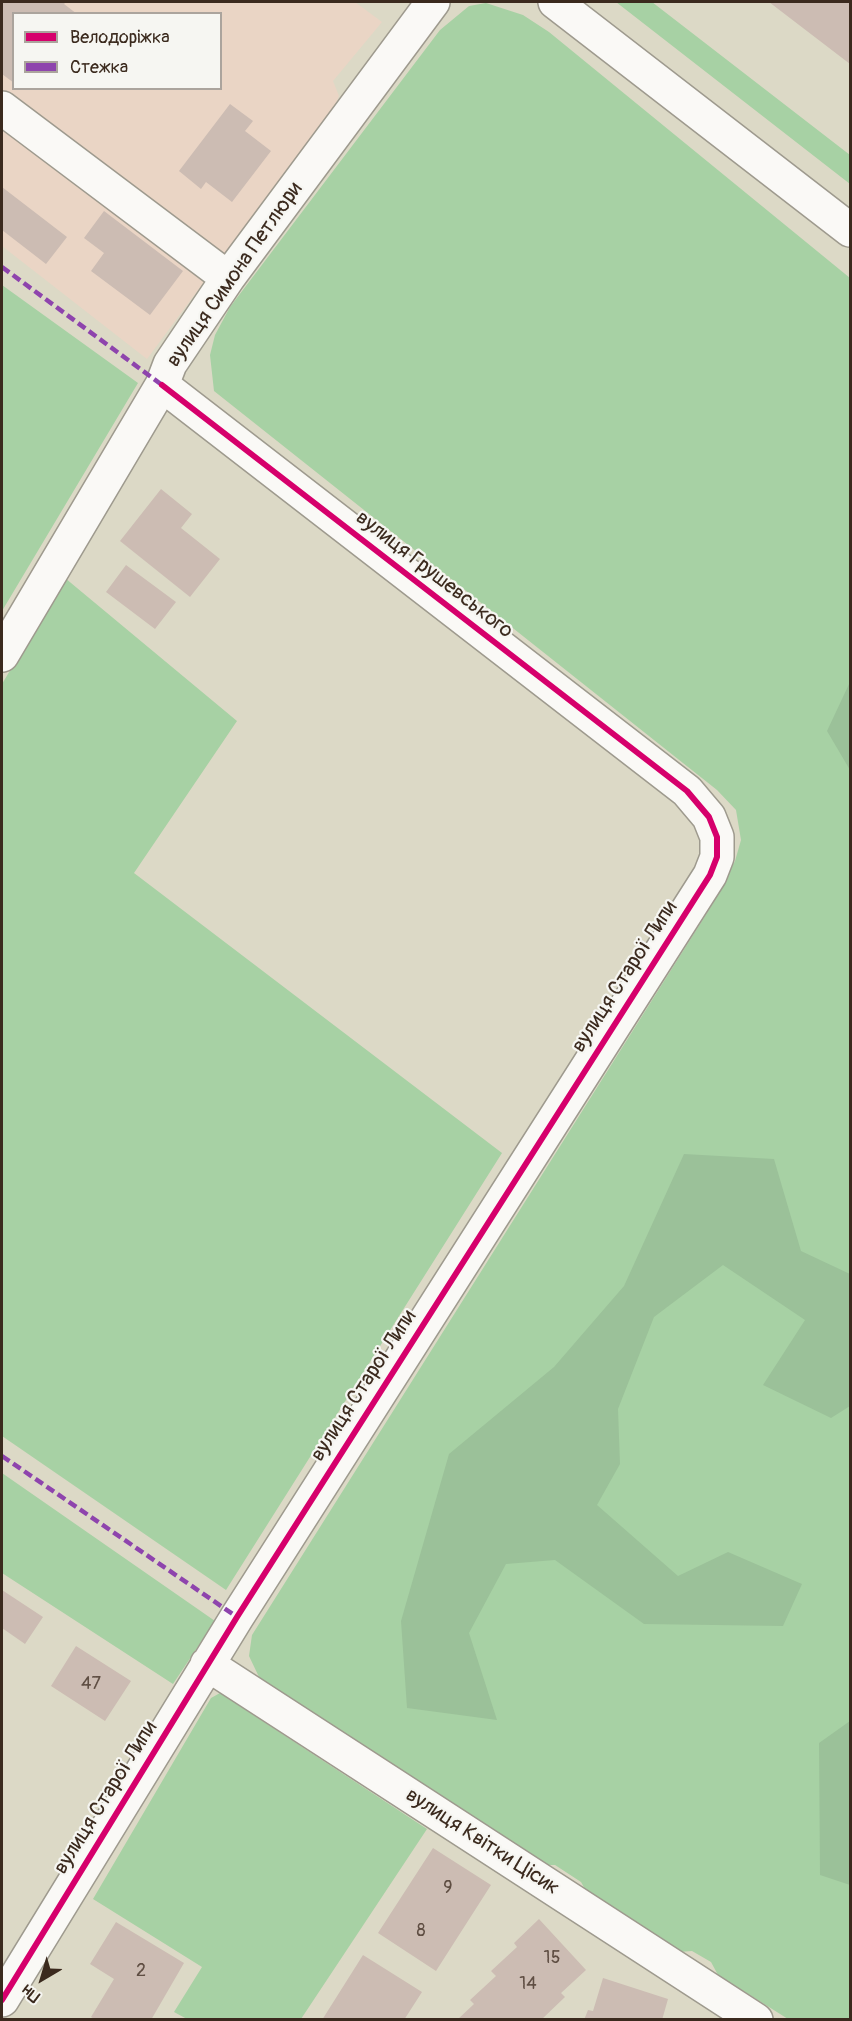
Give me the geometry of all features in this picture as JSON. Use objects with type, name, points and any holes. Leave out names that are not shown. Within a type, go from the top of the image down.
[{"type":"main road","name":"вулиця Симона Петлюри","points":[[2,656],[162,385],[170,364],[228,278],[433,2]]},
{"type":"main road","points":[[555,2],[850,230]]},
{"type":"main road","points":[[2,108],[228,278]]},
{"type":"main road","name":"вулиця Грушевського","points":[[162,385],[687,791]]},
{"type":"main road","name":"вулиця Старої Липи","points":[[2,2000],[207,1664],[710,874],[717,857],[717,837],[709,817],[687,791]]},
{"type":"main road","name":"вулиця Квітки Цісик","points":[[207,1664],[756,2019]]},
{"type":"shaded area","points":[[2,2],[355,2],[382,22],[333,81],[339,96],[335,105],[147,359],[2,246]]},
{"type":"green space","points":[[616,2],[652,2],[850,155],[850,184]]},
{"type":"green space","points":[[486,3],[523,15],[549,32],[850,278],[850,2019],[788,2019],[718,1975],[711,1962],[692,1951],[679,1952],[586,1891],[581,1882],[555,1865],[543,1865],[269,1686],[259,1677],[249,1656],[252,1635],[712,905],[735,861],[741,840],[736,810],[717,790],[214,391],[210,355],[215,335],[230,307],[440,30],[469,6]]},
{"type":"green space","points":[[2,285],[138,383],[2,611]]},
{"type":"green space","points":[[65,578],[237,721],[134,873],[502,1153],[226,1590],[2,1436],[2,684]]},
{"type":"green space","points":[[850,682],[850,770],[827,731]]},
{"type":"green space","points":[[684,1154],[774,1159],[801,1251],[850,1274],[850,1406],[831,1418],[763,1385],[805,1320],[723,1265],[654,1317],[618,1409],[620,1464],[597,1505],[678,1576],[728,1552],[802,1584],[783,1626],[644,1624],[555,1560],[506,1564],[469,1633],[497,1720],[407,1708],[401,1621],[449,1454],[554,1367],[624,1286]]},
{"type":"green space","points":[[2,1473],[215,1621],[173,1684],[2,1573]]},
{"type":"green space","points":[[220,1693],[427,1829],[301,2019],[187,2019],[174,2012],[202,1967],[93,1899],[211,1698]]},
{"type":"green space","points":[[850,1721],[850,1885],[820,1875],[819,1743]]},
{"type":"building","points":[[2,2],[66,2],[64,4],[74,12],[12,12],[12,82],[2,74]]},
{"type":"building","points":[[769,2],[850,2],[850,64]]},
{"type":"building","points":[[230,104],[253,121],[245,131],[271,151],[232,202],[206,182],[201,189],[179,171]]},
{"type":"building","points":[[2,187],[67,237],[46,264],[2,230]]},
{"type":"building","points":[[104,211],[183,271],[150,315],[91,271],[104,253],[84,238]]},
{"type":"building","points":[[161,489],[192,514],[181,528],[220,559],[190,597],[120,541]]},
{"type":"building","points":[[126,565],[176,602],[155,629],[106,592]]},
{"type":"building","points":[[2,1590],[43,1617],[25,1644],[2,1628]]},
{"type":"building","points":[[76,1646],[131,1681],[105,1721],[51,1686]]},
{"type":"building","points":[[433,1848],[491,1885],[436,1971],[378,1933]]},
{"type":"building","points":[[539,1919],[586,1970],[561,1993],[565,1997],[541,2020],[457,2020],[474,2004],[470,2000],[496,1976],[491,1971],[517,1947],[514,1943]]},
{"type":"building","points":[[116,1922],[184,1963],[151,2020],[96,2020],[91,2017],[114,1979],[90,1964]]},
{"type":"building","points":[[363,1955],[422,1992],[404,2020],[322,2020]]},
{"type":"building","points":[[603,1978],[668,1999],[662,2020],[584,2020],[588,2010],[593,2011]]},
{"type":"marked path","points":[[2,267],[162,385]]},
{"type":"marked path","points":[[2,1456],[237,1617]]},
{"type":"cycle path","points":[[2,2000],[237,1617],[710,875],[717,857],[717,837],[709,817],[687,791],[162,385]]}]
